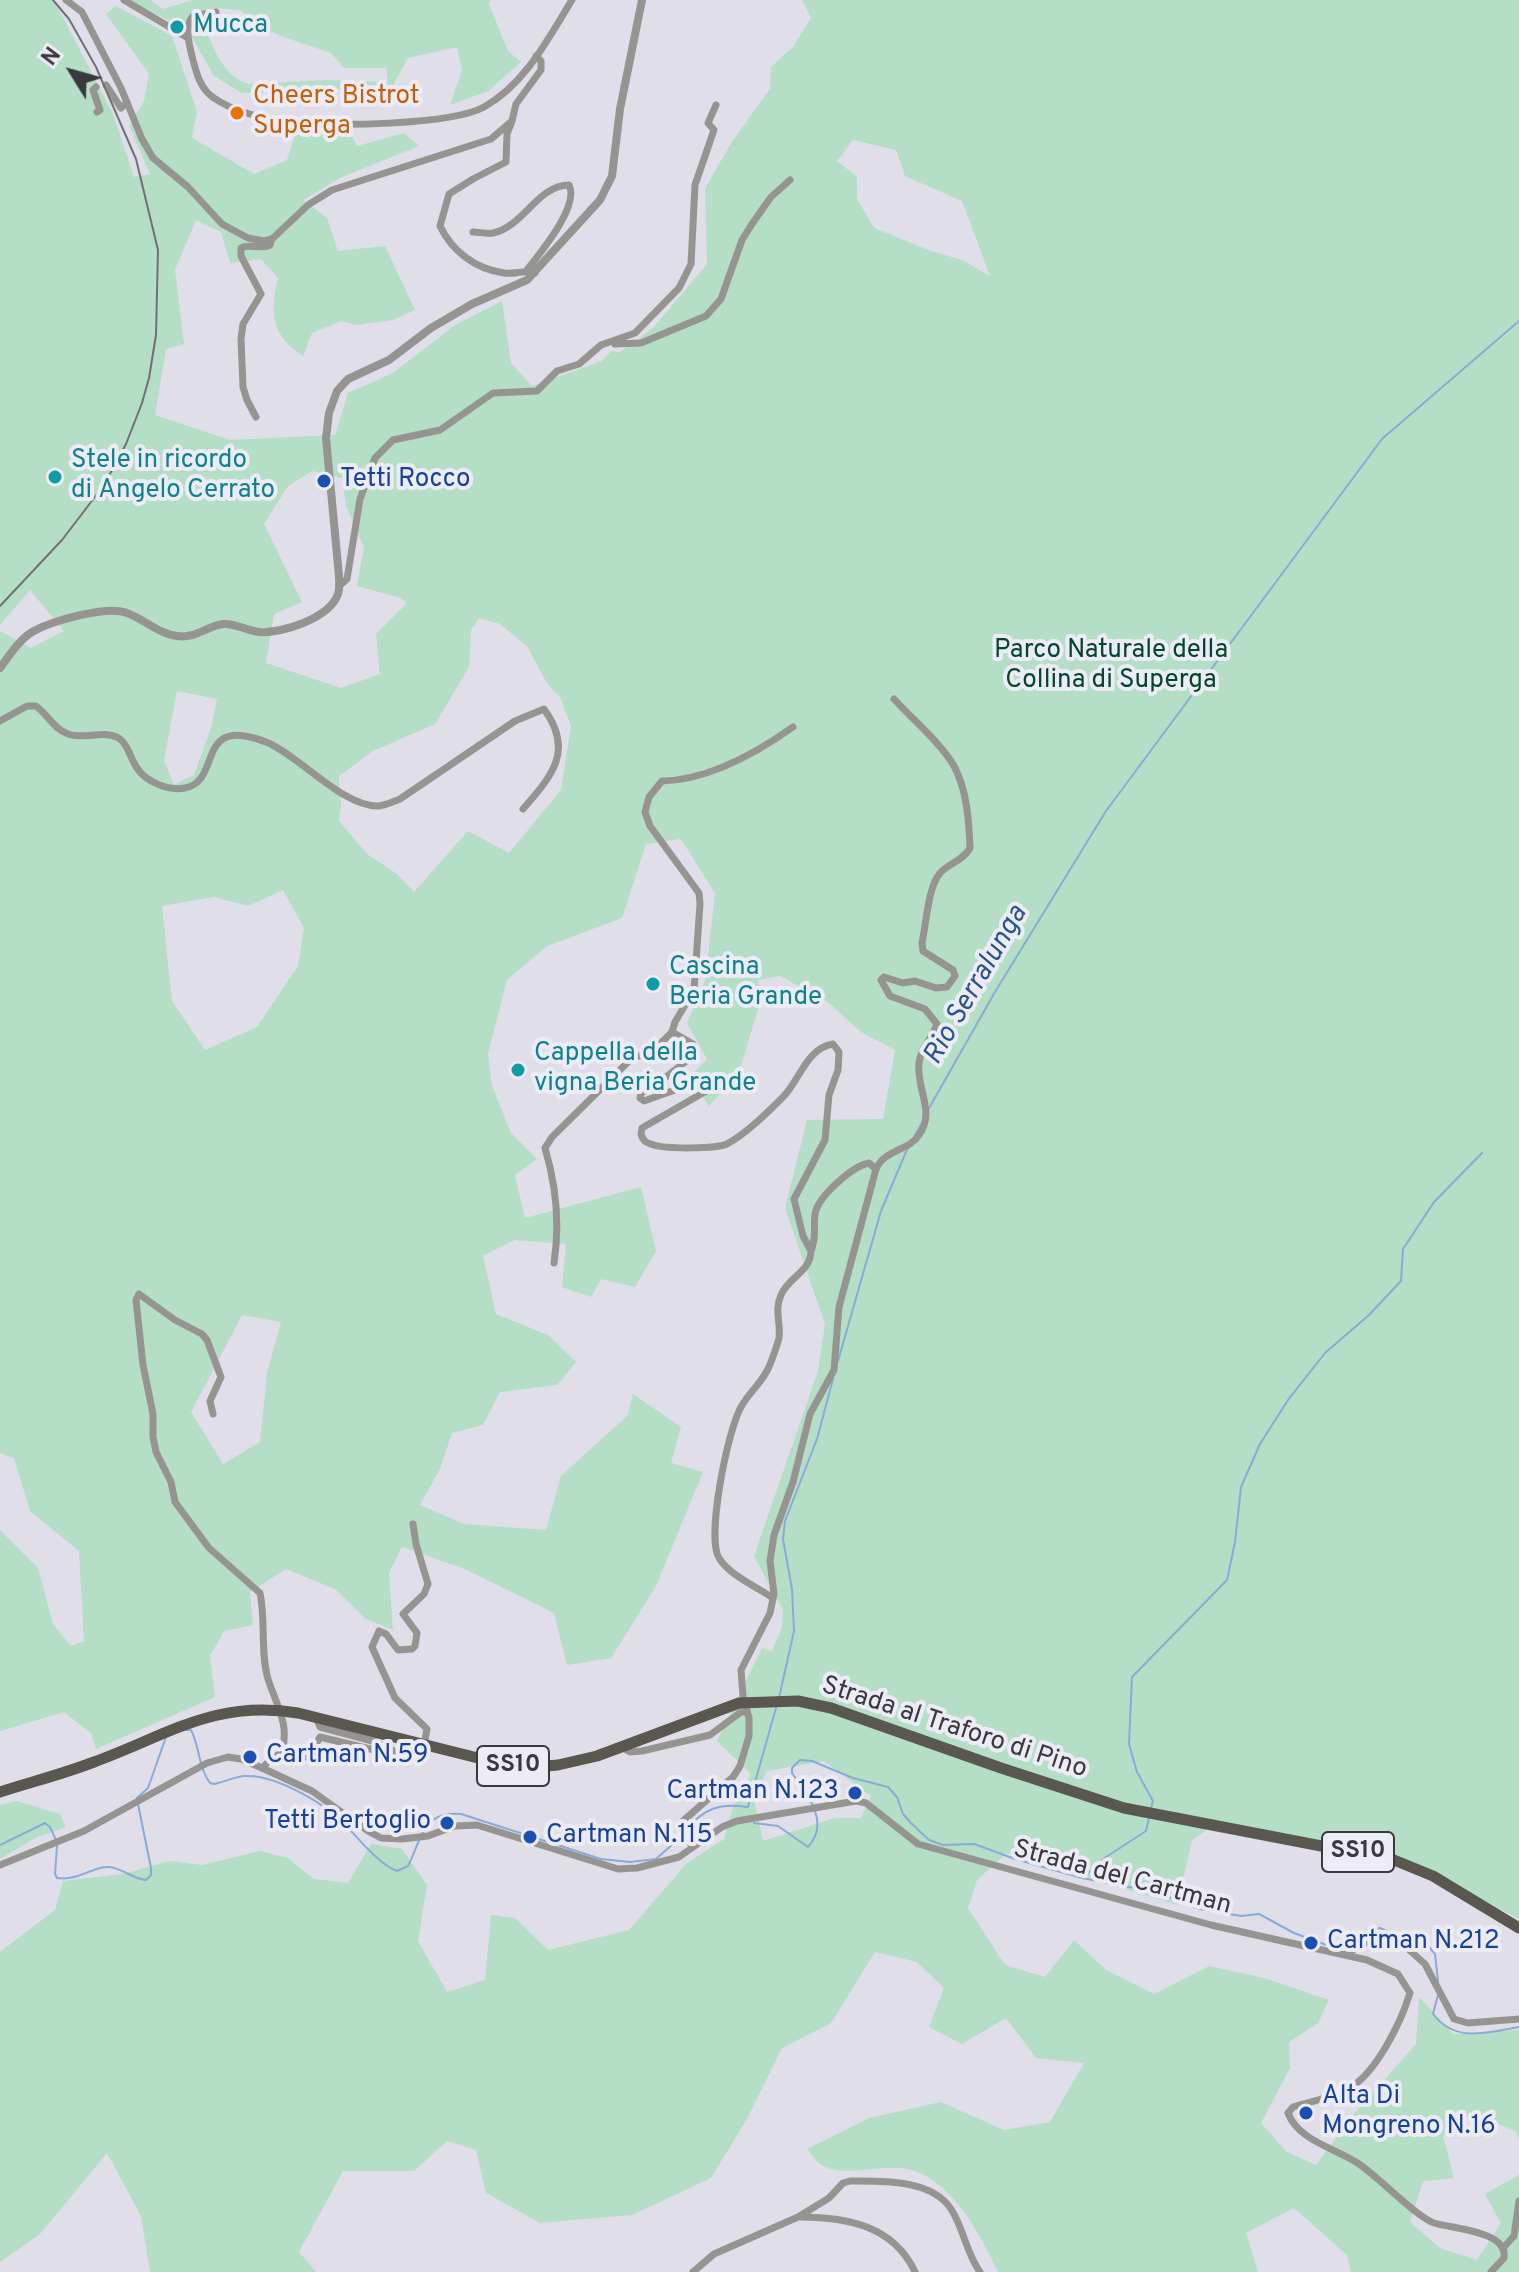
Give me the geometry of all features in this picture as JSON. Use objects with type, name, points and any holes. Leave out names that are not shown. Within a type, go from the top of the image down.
[{"type":"main road","name":"Strada al Traforo di Pino","points":[[0,1792],[72,1770],[197,1720],[234,1710],[271,1708],[298,1713],[517,1766],[578,1762],[724,1707],[750,1701],[798,1701],[831,1708],[1124,1808],[1394,1860],[1433,1876],[1519,1928]]},
{"type":"street","points":[[66,0],[82,12],[153,158],[188,187],[222,224],[248,238],[272,239]]},
{"type":"street","points":[[124,0],[188,38]]},
{"type":"street","points":[[216,12],[193,16],[188,23],[188,38],[201,84],[213,98],[263,116],[308,123],[426,120],[460,116],[483,108],[509,88],[536,56],[572,0]]},
{"type":"street","points":[[0,668],[19,643],[33,631],[90,612],[125,612],[179,637],[191,636],[220,624],[256,632],[274,632],[301,624],[323,611],[337,596],[339,586],[326,438],[329,413],[337,391],[348,379],[404,351],[431,328],[489,295],[516,287],[600,200],[612,176],[620,109],[642,0]]},
{"type":"street","points":[[531,271],[506,274],[464,257],[454,250],[440,226],[449,194],[506,162],[507,134],[516,104],[541,70],[541,61],[536,56]]},
{"type":"street","points":[[106,85],[121,108],[127,102]]},
{"type":"street","points":[[96,87],[93,90],[100,110],[97,112]]},
{"type":"street","points":[[339,586],[347,579],[360,499],[375,458],[393,440],[440,430],[493,393],[537,391],[557,371],[579,364],[601,345],[635,333],[679,288],[691,264],[695,185],[714,130],[708,123],[716,105]]},
{"type":"street","points":[[256,417],[243,387],[241,339],[243,324],[261,294],[241,256],[241,248],[270,245],[272,239],[308,205],[332,190],[491,139],[512,121]]},
{"type":"street","points":[[601,345],[641,343],[706,316],[721,299],[747,232],[771,197],[790,180]]},
{"type":"street","points":[[473,232],[494,233],[522,216],[551,189],[569,185],[572,193],[560,223],[531,271]]},
{"type":"street","points":[[692,1846],[683,1830],[683,1821],[733,1777],[740,1766],[749,1736],[741,1670],[770,1613],[773,1598],[770,1561],[774,1535],[793,1482],[810,1414],[834,1370],[839,1307],[876,1169],[879,1161],[916,1139],[929,1110],[921,1089],[919,1064],[937,1024],[925,1009],[890,996],[881,980],[884,977],[903,983],[915,981],[936,988],[947,987],[952,983],[955,972],[929,957],[923,951],[922,943],[934,883],[943,870],[962,858],[970,848],[962,784],[955,769],[894,699]]},
{"type":"street","points":[[0,721],[27,706],[36,706],[57,728],[68,734],[115,736],[125,744],[143,776],[169,788],[182,789],[193,786],[199,779],[220,739],[227,735],[250,738],[279,749],[353,801],[385,806],[515,721],[544,709],[556,728],[561,749],[555,764],[523,809]]},
{"type":"street","points":[[554,1263],[556,1195],[545,1148],[552,1137],[633,1057],[650,1054],[672,1032],[694,990],[699,893],[650,826],[645,812],[649,797],[662,781],[681,781],[712,772],[775,740],[793,727]]},
{"type":"street","points":[[672,1032],[693,1044],[695,1054],[641,1093],[640,1098],[644,1101],[700,1081],[713,1084],[708,1090],[642,1128],[642,1139],[657,1147],[723,1146],[786,1094],[813,1055],[827,1045],[837,1046],[838,1070],[829,1095],[825,1140],[794,1199],[803,1236],[811,1251]]},
{"type":"street","points":[[773,1598],[726,1567],[718,1557],[716,1521],[730,1431],[741,1407],[771,1362],[779,1337],[777,1309],[781,1294],[811,1258],[816,1238],[815,1215],[821,1199],[859,1165],[869,1163],[876,1169]]},
{"type":"street","points":[[213,1414],[210,1401],[221,1377],[207,1340],[139,1294],[136,1300],[156,1452],[171,1482],[178,1508],[212,1552],[260,1593],[265,1663],[283,1719],[282,1751]]},
{"type":"street","points":[[262,1768],[289,1749],[317,1761],[321,1754],[316,1743],[320,1737],[408,1758],[421,1758],[427,1729],[395,1698],[372,1647],[379,1631],[386,1634],[398,1650],[415,1646],[417,1633],[403,1614],[424,1594],[428,1584],[413,1524]]},
{"type":"street","points":[[621,1747],[630,1752],[642,1751],[710,1735],[741,1712],[746,1712]]},
{"type":"street","points":[[316,1717],[320,1727],[376,1742],[408,1758]]},
{"type":"street","name":"Strada del Cartman","points":[[0,1865],[64,1840],[207,1763],[228,1757],[241,1759],[312,1791],[381,1838],[428,1836],[455,1826],[477,1825],[618,1869],[637,1868],[679,1857],[722,1827],[745,1820],[856,1801],[866,1803],[918,1844],[954,1856],[1211,1925],[1346,1954],[1384,1966],[1398,1974],[1410,1993],[1373,2067],[1348,2089],[1293,2107],[1288,2113],[1291,2123],[1305,2135],[1357,2162],[1430,2222],[1480,2233],[1504,2247]]},
{"type":"street","points":[[1346,1954],[1365,1943],[1381,1939],[1393,1942],[1408,1949],[1425,1964],[1454,2019],[1519,2019]]},
{"type":"street","points":[[693,2272],[714,2254],[798,2217],[850,2181],[908,2183],[940,2198],[951,2208],[970,2259],[980,2272]]},
{"type":"street","points":[[1491,2272],[1502,2263],[1504,2247],[1514,2236],[1519,2201]]},
{"type":"street","points":[[798,2217],[846,2219],[863,2225],[889,2239],[906,2253],[915,2272]]},
{"type":"green space","name":"Parco Naturale della Collina di Superga","points":[[0,0],[54,0],[113,114],[134,177],[150,174],[129,125],[144,101],[149,74],[106,14],[116,6],[172,36],[197,112],[192,138],[254,174],[287,160],[295,135],[351,134],[357,146],[404,133],[419,146],[342,177],[303,200],[327,218],[338,251],[385,246],[415,310],[393,320],[356,325],[341,321],[312,333],[303,356],[284,340],[276,323],[274,302],[278,278],[261,259],[230,263],[221,232],[196,220],[175,270],[184,344],[166,349],[155,415],[230,440],[335,435],[348,393],[393,373],[455,325],[502,301],[511,363],[532,386],[602,361],[611,351],[620,352],[654,327],[707,264],[705,189],[731,143],[770,89],[771,67],[793,47],[811,18],[802,0],[1519,0],[1519,1919],[1398,1855],[1217,1823],[1192,1840],[1177,1905],[1007,1853],[977,1880],[968,1908],[1005,1965],[1045,1977],[1074,1940],[1106,1970],[1154,1994],[1209,1966],[1264,1978],[1329,2000],[1318,2023],[1289,2042],[1290,2068],[1261,2123],[1287,2152],[1316,2165],[1353,2115],[1416,2044],[1419,1997],[1453,2034],[1519,2030],[1519,2138],[1516,2131],[1471,2114],[1443,2136],[1454,2178],[1423,2181],[1410,2222],[1440,2248],[1477,2260],[1501,2223],[1485,2194],[1519,2175],[1519,2272],[1351,2272],[1347,2255],[1294,2208],[1246,2233],[1258,2272],[998,2272],[972,2223],[933,2180],[900,2168],[834,2170],[820,2164],[807,2149],[869,2118],[941,2102],[1004,2130],[1050,2122],[1084,2063],[1036,2058],[1006,2018],[962,2044],[929,2027],[944,1988],[917,1962],[875,1952],[831,2023],[782,2048],[747,2119],[711,2178],[632,2215],[540,2223],[486,2193],[476,2150],[447,2141],[414,2171],[343,2171],[299,2252],[316,2272],[150,2272],[141,2216],[107,2153],[40,2234],[0,2262],[0,1952],[55,1910],[63,1881],[123,1874],[169,1861],[202,1865],[260,1851],[288,1858],[314,1879],[348,1883],[371,1844],[402,1849],[427,1885],[418,1941],[447,1992],[485,1980],[491,1915],[515,1918],[548,1950],[629,1930],[687,1863],[724,1839],[733,1807],[751,1774],[717,1741],[762,1648],[772,1651],[782,1627],[783,1610],[754,1556],[818,1371],[825,1324],[785,1208],[807,1120],[883,1119],[895,1050],[861,1032],[829,1003],[780,976],[758,980],[761,999],[739,1073],[709,1106],[689,1077],[707,1059],[687,1023],[705,981],[715,893],[681,839],[646,844],[622,918],[547,946],[507,980],[488,1054],[492,1086],[511,1133],[537,1159],[515,1175],[525,1218],[641,1187],[656,1251],[635,1287],[601,1279],[591,1297],[562,1287],[566,1244],[515,1240],[483,1256],[496,1314],[548,1335],[576,1362],[557,1385],[500,1392],[483,1425],[452,1433],[440,1469],[420,1505],[464,1524],[546,1530],[561,1476],[628,1415],[633,1394],[681,1427],[671,1463],[703,1472],[656,1586],[611,1658],[567,1665],[554,1613],[465,1569],[402,1547],[389,1573],[393,1630],[366,1619],[335,1589],[286,1569],[250,1592],[253,1625],[224,1631],[210,1656],[215,1697],[96,1749],[91,1733],[64,1712],[0,1731],[0,1530],[38,1568],[53,1624],[71,1646],[84,1641],[79,1551],[30,1511],[14,1458],[0,1453],[0,631],[31,648],[64,631],[30,590],[0,625]],"holes":[[[853,140],[896,150],[905,176],[962,201],[990,276],[962,260],[874,228],[857,199],[857,177],[837,161]],[[312,471],[342,478],[346,506],[364,547],[357,586],[401,598],[407,603],[376,634],[380,674],[341,688],[266,663],[274,614],[302,602],[264,524],[288,486]],[[479,618],[500,624],[527,646],[547,683],[560,697],[571,726],[561,790],[509,853],[468,831],[414,892],[397,874],[367,854],[339,821],[339,776],[373,751],[435,724],[469,667],[471,630]],[[177,691],[217,699],[211,728],[194,775],[174,785],[164,760]],[[283,890],[304,928],[298,966],[257,1027],[205,1050],[172,1001],[162,906],[214,897],[248,906]],[[242,1315],[281,1322],[267,1373],[260,1442],[223,1464],[191,1412]],[[824,1761],[871,1796],[861,1818],[835,1818],[763,1841],[754,1800],[767,1771]]]},
{"type":"green space","points":[[127,0],[150,0],[163,9],[192,0],[490,0],[508,51],[521,62],[488,91],[450,105],[462,70],[457,47],[408,58],[392,87],[242,93],[214,76],[193,39],[182,27]],"holes":[[[213,8],[240,10],[260,26],[281,36],[331,53],[344,68],[386,68],[388,82],[325,80],[249,84],[239,80],[219,58],[201,19],[203,13]]]},
{"type":"green space","points":[[17,1801],[60,1814],[66,1827],[35,1838],[0,1859],[0,1805]]},
{"type":"waterway","name":"Rio Serralunga","points":[[928,1110],[995,992],[1106,811],[1382,439],[1519,321]]},
{"type":"waterway","name":"Rio Serralunga","points":[[915,1135],[922,1123]]},
{"type":"waterway","name":"Rio Serralunga","points":[[838,1361],[881,1211],[908,1147]]},
{"type":"waterway","points":[[1151,1808],[1153,1801],[1137,1772],[1129,1744],[1132,1677],[1227,1580],[1241,1487],[1260,1444],[1288,1400],[1325,1353],[1369,1315],[1401,1281],[1403,1249],[1434,1202],[1482,1153]]},
{"type":"waterway","name":"Rio Serralunga","points":[[779,1698],[794,1631],[792,1589],[783,1539],[785,1521],[817,1439],[833,1379]]},
{"type":"waterway","name":"Rio Serralunga","points":[[748,1807],[776,1708]]},
{"type":"waterway","points":[[186,1730],[191,1730],[210,1783],[244,1776],[257,1777],[302,1793],[342,1821],[366,1848],[397,1871],[408,1866],[425,1828],[438,1817],[448,1814],[461,1814],[601,1859],[630,1862],[656,1859],[683,1835]]},
{"type":"waterway","points":[[137,1798],[148,1788],[166,1737]]},
{"type":"waterway","points":[[813,1805],[792,1773],[792,1768],[800,1760],[812,1761],[853,1778],[888,1787],[911,1823],[929,1840],[943,1845],[974,1844],[1082,1878],[1156,1892],[1200,1909],[1241,1916],[1259,1914],[1294,1933],[1332,1947],[1360,1932],[1380,1928],[1400,1937],[1416,1939],[1430,1948],[1435,1954],[1438,1981]]},
{"type":"waterway","points":[[57,1846],[57,1878],[109,1867],[146,1880],[151,1875],[151,1868],[138,1804]]},
{"type":"waterway","points":[[687,1830],[699,1817],[713,1809],[747,1807]]},
{"type":"waterway","points":[[754,1823],[778,1826],[808,1847],[817,1830],[815,1811]]},
{"type":"waterway","points":[[1084,1877],[1106,1857],[1146,1831],[1149,1818]]},
{"type":"waterway","points":[[0,1845],[45,1823],[56,1840]]},
{"type":"waterway","points":[[1438,1995],[1433,2014],[1442,2023],[1462,2033],[1519,2027]]},
{"type":"tram line","points":[[0,606],[62,540],[104,485],[126,444],[142,403],[156,335],[158,250],[136,159],[96,67],[69,19],[53,0]]},
{"type":"place","name":"Mucca","points":[[177,27]]},
{"type":"place","name":"Cheers Bistrot Superga","points":[[237,113]]},
{"type":"place","name":"Stele in ricordo di Angelo Cerrato","points":[[55,477]]},
{"type":"place","name":"Tetti Rocco","points":[[324,481]]},
{"type":"place","name":"Cascina Beria Grande","points":[[653,984]]},
{"type":"place","name":"Cappella della vigna Beria Grande","points":[[518,1070]]},
{"type":"place","name":"Cartman N.59","points":[[250,1757]]},
{"type":"place","name":"Cartman N.123","points":[[855,1793]]},
{"type":"place","name":"Tetti Bertoglio","points":[[447,1823]]},
{"type":"place","name":"Cartman N.115","points":[[530,1837]]},
{"type":"place","name":"Cartman N.212","points":[[1311,1943]]},
{"type":"place","name":"Alta Di Mongreno N.16","points":[[1306,2113]]}]
